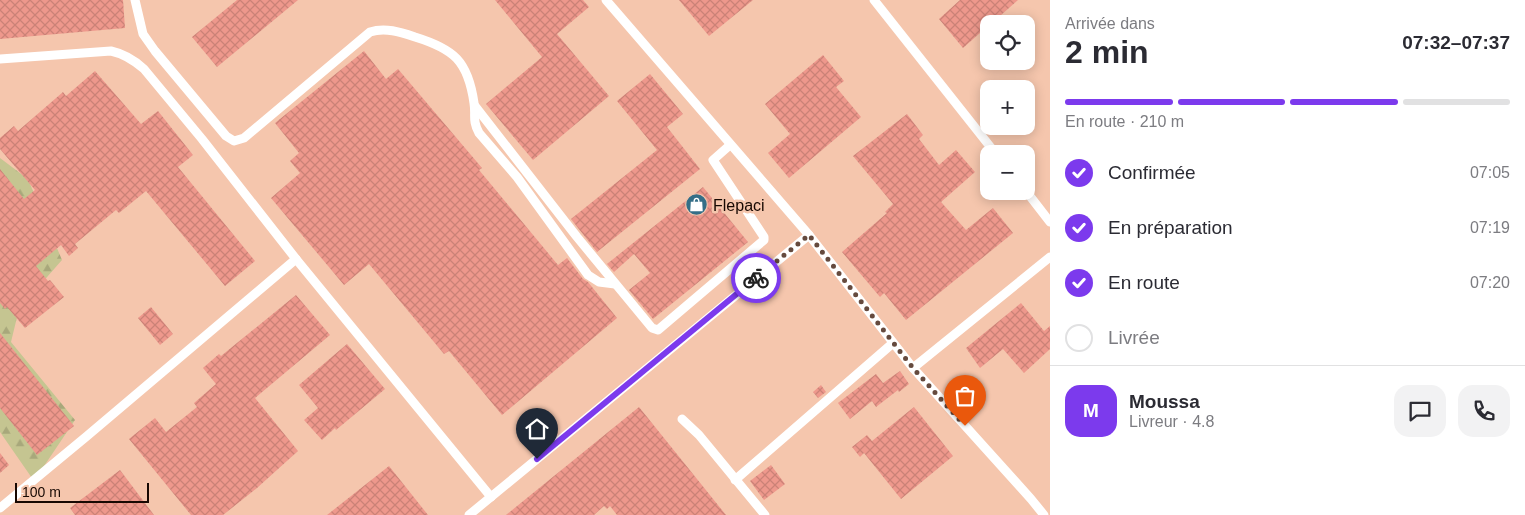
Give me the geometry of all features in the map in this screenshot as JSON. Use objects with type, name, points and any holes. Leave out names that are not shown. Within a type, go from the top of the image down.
[{"type":"lane","points":[[135,0],[143,34],[196,102],[230,140],[239,141],[244,138],[361,38],[377,30],[384,29],[404,34],[444,47],[457,57],[466,72],[471,86],[475,106],[474,118],[479,133],[517,177],[588,275],[598,282],[615,284]]},
{"type":"lane","points":[[606,0],[809,235],[913,368],[1044,515]]},
{"type":"lane","points":[[874,0],[989,145]]},
{"type":"lane","points":[[0,59],[111,51],[122,54],[144,69],[296,259],[492,497]]},
{"type":"lane","points":[[475,106],[615,284],[652,328],[658,330],[762,243],[764,237],[713,160],[730,145]]},
{"type":"lane","points":[[1033,200],[1050,222]]},
{"type":"lane","points":[[469,515],[809,235]]},
{"type":"lane","points":[[913,368],[1050,256]]},
{"type":"lane","points":[[0,508],[296,259]]},
{"type":"lane","points":[[735,480],[893,344]]},
{"type":"lane","points":[[682,420],[699,435],[764,515]]},
{"type":"green space","points":[[0,158],[28,179],[62,260],[19,309],[11,342],[75,420],[34,481],[0,432]]},
{"type":"building","points":[[0,0],[123,0],[125,28],[0,39]]},
{"type":"building","points":[[237,0],[298,0],[217,67],[192,37]]},
{"type":"building","points":[[495,0],[583,0],[589,7],[557,34],[609,96],[533,160],[486,104],[542,57]]},
{"type":"building","points":[[679,0],[753,0],[709,36]]},
{"type":"building","points":[[960,0],[1018,0],[1001,15],[980,15],[980,33],[963,48],[939,19]]},
{"type":"building","points":[[364,51],[386,79],[398,69],[482,168],[479,170],[558,265],[567,258],[617,318],[502,415],[449,351],[444,354],[369,264],[344,285],[271,198],[300,173],[290,161],[299,153],[275,123]]},
{"type":"building","points":[[823,55],[844,81],[836,87],[861,117],[789,178],[768,153],[790,134],[765,104]]},
{"type":"building","points":[[95,71],[141,124],[158,111],[193,155],[178,167],[255,261],[225,286],[146,191],[119,213],[116,210],[75,244],[78,248],[69,256],[61,245],[36,266],[64,297],[25,328],[7,307],[5,309],[0,303],[0,169],[24,199],[35,190],[0,149],[0,138],[14,126],[18,131],[63,92],[66,96]]},
{"type":"building","points":[[650,74],[683,114],[667,127],[700,169],[597,252],[571,219],[657,150],[617,101]]},
{"type":"building","points":[[907,114],[923,135],[919,139],[939,165],[956,150],[975,172],[941,202],[966,230],[993,208],[1013,233],[906,320],[884,293],[880,297],[842,252],[887,213],[885,212],[893,204],[853,156]]},
{"type":"building","points":[[703,187],[748,242],[653,319],[629,290],[650,273],[634,254],[614,272],[607,264]]},
{"type":"building","points":[[296,295],[330,335],[255,398],[298,451],[257,488],[223,515],[191,515],[129,439],[155,418],[166,432],[197,407],[194,403],[216,384],[203,368],[219,354],[221,356]]},
{"type":"building","points":[[1021,303],[1044,331],[1050,326],[1050,349],[1024,373],[1003,349],[980,368],[966,348]]},
{"type":"building","points":[[151,307],[173,334],[160,345],[138,318]]},
{"type":"building","points":[[0,333],[74,426],[37,455],[0,408]]},
{"type":"building","points":[[347,344],[385,389],[322,440],[304,420],[318,408],[299,385]]},
{"type":"building","points":[[900,371],[909,384],[876,407],[872,401],[850,419],[838,403],[876,374],[883,383]]},
{"type":"building","points":[[821,385],[826,392],[818,398],[813,392]]},
{"type":"building","points":[[639,407],[726,515],[617,515],[610,506],[607,509],[604,506],[594,515],[506,515]]},
{"type":"building","points":[[914,407],[953,456],[901,499],[864,453],[860,457],[852,447],[867,435],[872,441]]},
{"type":"building","points":[[0,453],[9,465],[0,473]]},
{"type":"building","points":[[771,465],[785,484],[764,500],[750,481]]},
{"type":"building","points":[[389,466],[428,515],[327,515]]},
{"type":"building","points":[[120,470],[154,515],[75,515],[70,508]]},
{"type":"way so far","points":[[756,278],[809,235],[913,368],[965,426]]},
{"type":"place","name":"Flepaci","points":[[697,205]]},
{"type":"route","points":[[537,459],[756,278]]}]
